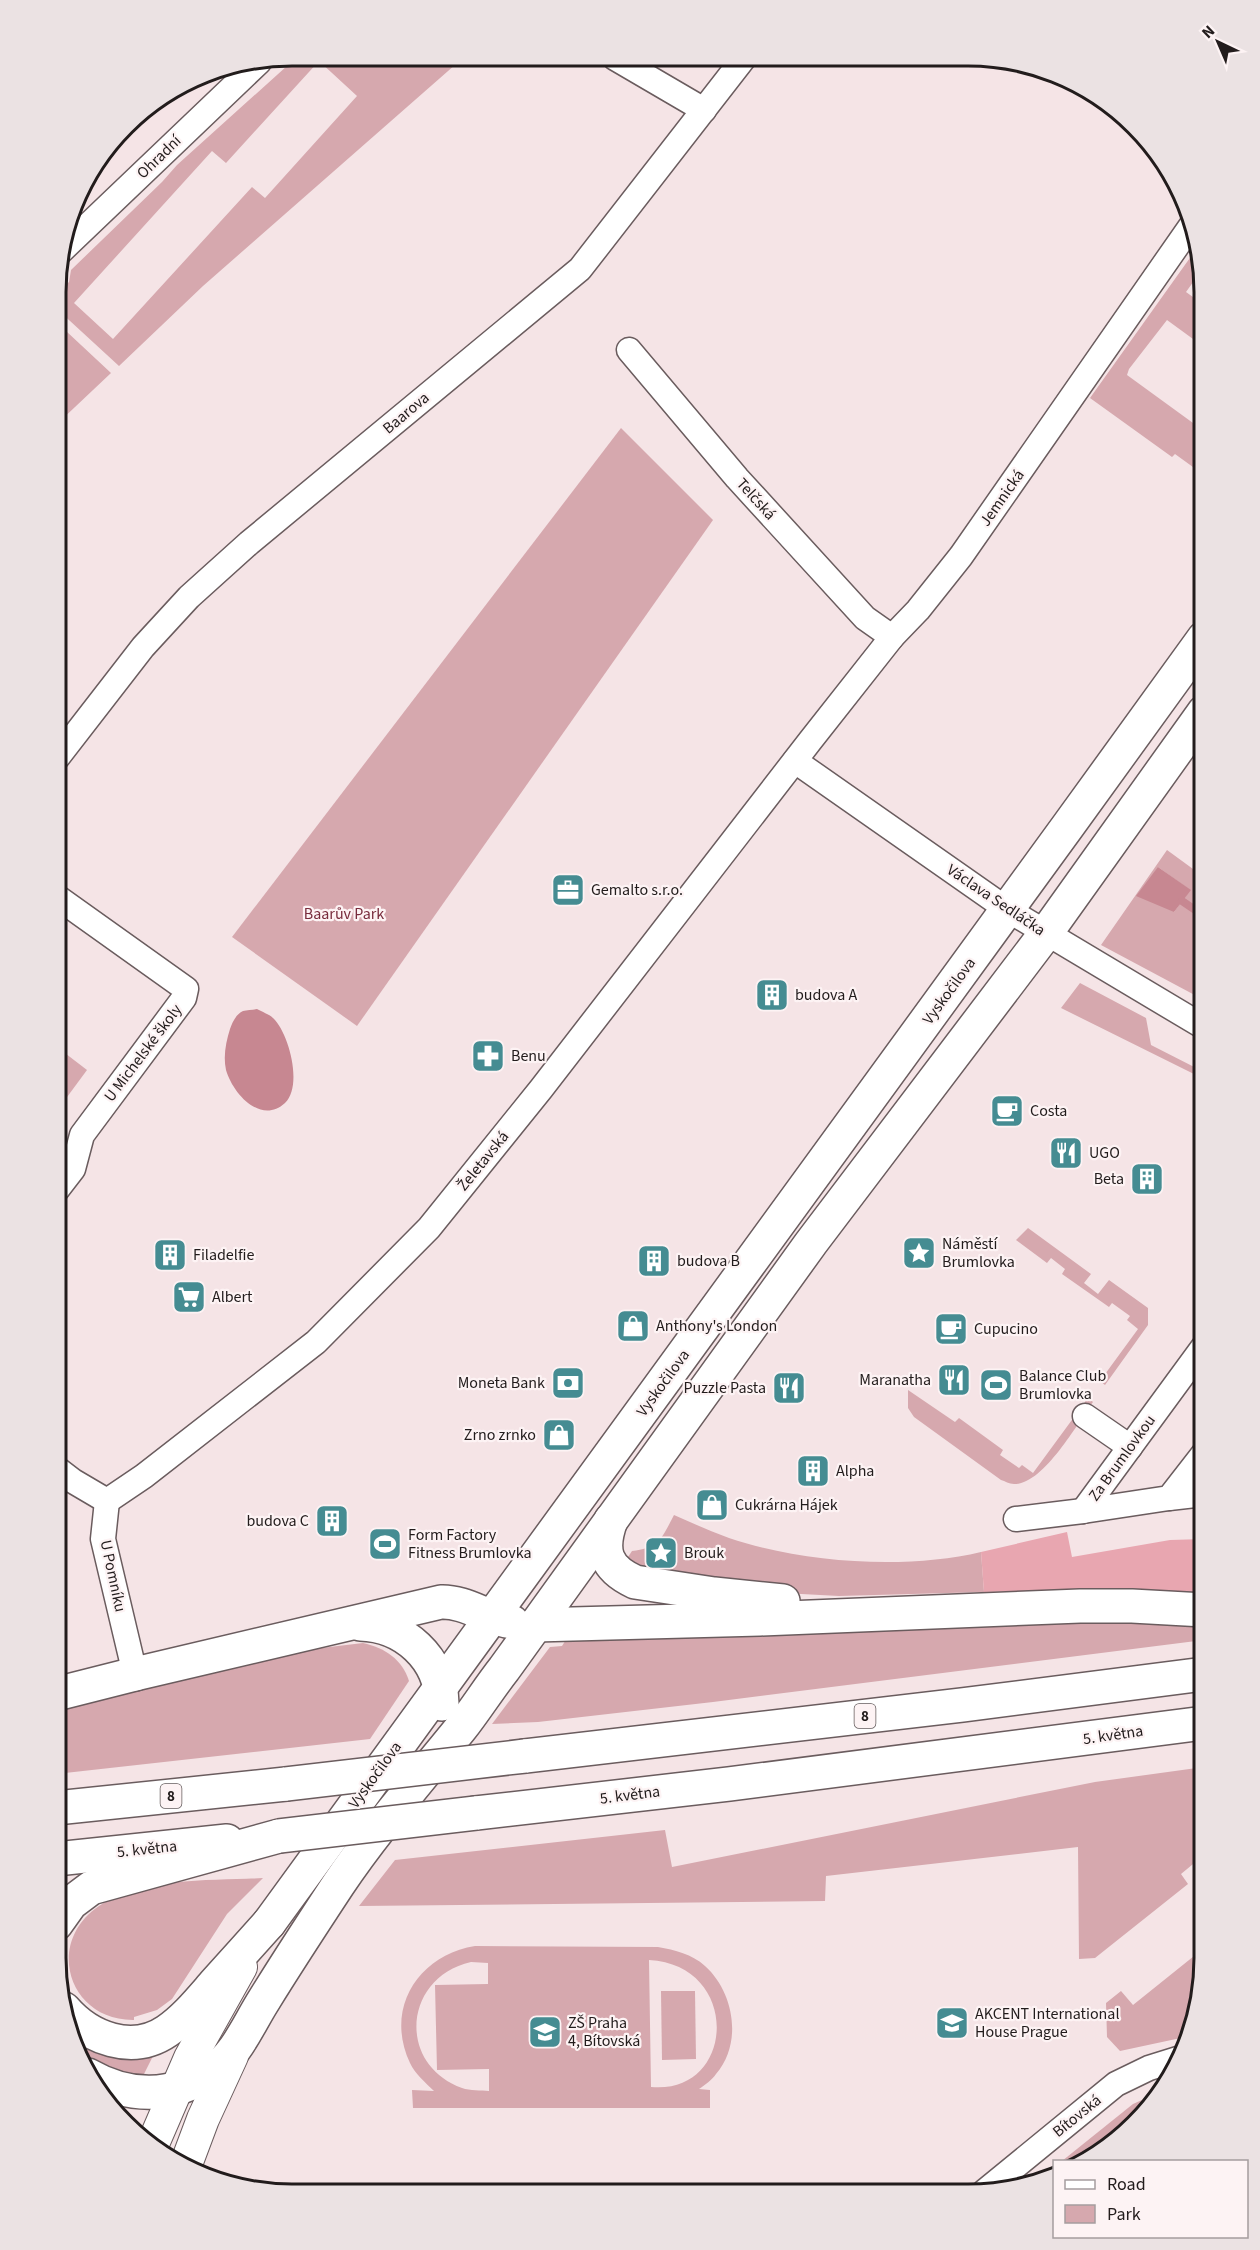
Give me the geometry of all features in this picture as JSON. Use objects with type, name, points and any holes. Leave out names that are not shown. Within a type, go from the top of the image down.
[{"type":"main road","name":"Vyskočilova","points":[[269,1923],[1194,652]]},
{"type":"main road","points":[[103,2083],[128,2092],[145,2094],[175,2089],[200,2079],[232,2055],[265,1997],[339,1884],[406,1794],[461,1727],[811,1243],[1046,933],[1194,726]]},
{"type":"main road","points":[[610,1520],[605,1535],[606,1555],[615,1570],[635,1582],[714,1594],[910,1613]]},
{"type":"main road","points":[[66,1691],[441,1602],[456,1603],[491,1618],[535,1625],[1132,1606],[1194,1609]]},
{"type":"main road","points":[[337,1626],[368,1624],[396,1632],[424,1652],[435,1673],[440,1687],[441,1725],[406,1794]]},
{"type":"main road","name":"8","points":[[66,1807],[286,1784],[962,1705],[1194,1675]]},
{"type":"main road","name":"5. května","points":[[66,1858],[235,1844],[279,1836],[729,1784],[1194,1724]]},
{"type":"main road","points":[[66,1910],[71,1903],[91,1888],[235,1844]]},
{"type":"main road","points":[[74,2018],[87,2029],[110,2040],[132,2042],[155,2038],[182,2019],[269,1923]]},
{"type":"street","points":[[630,66],[704,110]]},
{"type":"street","name":"Baarova","points":[[66,746],[143,647],[189,597],[249,543],[580,268],[738,66]]},
{"type":"street","name":"Ohradní","points":[[72,241],[251,70]]},
{"type":"street","name":"Jemnická","points":[[795,760],[961,556],[1186,232]]},
{"type":"street","name":"Telčská","points":[[629,350],[737,478],[865,618],[892,638]]},
{"type":"street","name":"Václava Sedláčka","points":[[795,760],[1008,910],[1194,1021]]},
{"type":"street","name":"Želetavská","points":[[108,1501],[144,1476],[316,1342],[429,1228],[542,1089],[795,760]]},
{"type":"street","name":"U Michelské školy","points":[[66,903],[186,989],[184,998],[82,1135],[73,1169],[66,1178]]},
{"type":"street","name":"Za Brumlovkou","points":[[1083,1511],[1194,1360]]},
{"type":"street","points":[[1086,1416],[1130,1448]]},
{"type":"street","points":[[66,1476],[108,1501]]},
{"type":"street","points":[[1169,1498],[1194,1476]]},
{"type":"street","name":"Za Brumlovkou","points":[[1083,1511],[1194,1495]]},
{"type":"street","name":"U Pomníku","points":[[108,1501],[103,1539],[135,1674]]},
{"type":"street","points":[[1016,1520],[1083,1511]]},
{"type":"street","name":"Vyskočilova","points":[[155,2138],[175,2089],[218,2006],[269,1923]]},
{"type":"street","points":[[188,2159],[232,2055]]},
{"type":"street","name":"Bítovská","points":[[996,2182],[1116,2084],[1149,2068],[1169,2062]]},
{"type":"green space","points":[[287,66],[314,66],[226,163],[212,151],[74,303],[113,339],[252,187],[265,198],[357,96],[324,66],[454,66],[203,286],[119,366],[66,317],[66,285],[69,282],[71,270],[177,165]]},
{"type":"green space","points":[[1191,256],[1194,281],[1186,292],[1194,298],[1194,340],[1167,320],[1129,369],[1127,375],[1194,424],[1194,468],[1175,454],[1172,457],[1090,398]]},
{"type":"green space","points":[[66,331],[111,373],[66,416]]},
{"type":"green space","name":"Baarův Park","points":[[621,428],[713,520],[357,1026],[232,937]]},
{"type":"green space","points":[[1167,850],[1194,870],[1194,995],[1101,945]],"holes":[[[1158,867],[1190,890],[1174,912]]]},
{"type":"green space","points":[[1080,983],[1146,1018],[1151,1045],[1194,1067],[1194,1074],[1061,1008]]},
{"type":"green space","points":[[66,1054],[87,1070],[66,1098]]},
{"type":"green space","points":[[1028,1228],[1091,1274],[1084,1283],[1098,1294],[1109,1280],[1148,1308],[1148,1325],[1105,1385],[1100,1381],[1138,1329],[1127,1320],[1130,1316],[1112,1303],[1109,1307],[1062,1274],[1065,1269],[1051,1258],[1047,1263],[1016,1240]]},
{"type":"green space","points":[[908,1390],[955,1422],[959,1418],[1003,1450],[1000,1455],[1019,1468],[1022,1465],[1033,1473],[1088,1398],[1093,1402],[1048,1464],[1025,1482],[1010,1484],[1001,1480],[914,1417],[908,1408]]},
{"type":"green space","points":[[674,1515],[729,1538],[758,1547],[821,1558],[854,1561],[920,1561],[981,1552],[984,1592],[839,1596],[764,1592],[624,1563],[632,1551],[641,1550],[659,1540]]},
{"type":"green space","points":[[1105,1620],[1194,1623],[1194,1641],[713,1702],[538,1722],[492,1724],[550,1647],[562,1646],[567,1638]]},
{"type":"green space","points":[[363,1643],[385,1651],[402,1666],[409,1681],[370,1739],[66,1773],[66,1707],[313,1649]]},
{"type":"green space","points":[[1194,1768],[1194,1863],[1181,1874],[1188,1884],[1095,1958],[1079,1959],[1078,1847],[826,1876],[825,1901],[359,1906],[395,1860],[665,1830],[672,1867],[1095,1782]]},
{"type":"green space","points":[[263,1878],[227,1914],[172,1999],[157,2010],[134,2017],[134,2020],[112,2017],[93,2008],[80,1994],[72,1977],[69,1959],[72,1940],[82,1922],[99,1906],[135,1890],[156,1885]]},
{"type":"green space","points":[[475,1946],[658,1947],[695,1958],[715,1977],[723,1989],[732,2018],[730,2048],[724,2062],[712,2078],[699,2089],[710,2090],[710,2108],[413,2108],[412,2090],[434,2091],[417,2074],[410,2063],[403,2043],[401,2023],[404,2004],[412,1987],[423,1972],[438,1960],[455,1951]],"holes":[[[649,1960],[679,1967],[700,1983],[713,2004],[717,2028],[712,2052],[700,2071],[679,2084],[651,2087]],[[471,1962],[488,1963],[488,1984],[435,1985],[437,2070],[489,2069],[489,2091],[462,2088],[441,2076],[426,2060],[418,2042],[417,2022],[421,2002],[432,1985],[449,1971]]]},
{"type":"green space","points":[[1194,1956],[1190,2002],[1179,2038],[1120,2051],[1107,2037],[1106,2003],[1121,1991],[1133,2005]]},
{"type":"green space","points":[[661,1991],[695,1991],[696,2059],[662,2060]]},
{"type":"green space","points":[[82,2041],[121,2056],[143,2057],[154,2054],[142,2078],[122,2074],[90,2060]]},
{"type":"green space","points":[[1145,2099],[1128,2118],[1106,2137],[1070,2160],[1063,2160],[1133,2104]]},
{"type":"shaded area","points":[[1158,867],[1191,890],[1174,912],[1136,896]]},
{"type":"shaded area","points":[[257,1009],[279,1025],[292,1060],[293,1085],[290,1095],[285,1103],[276,1109],[258,1109],[249,1104],[235,1088],[225,1065],[226,1044],[233,1021],[243,1011]]},
{"type":"shaded area","points":[[1067,1532],[1072,1557],[1170,1540],[1194,1539],[1194,1593],[1132,1589],[984,1592],[981,1552]]},
{"type":"waterway","points":[[1182,901],[1194,909]]},
{"type":"place","name":"Gemalto s.r.o.","points":[[568,890]]},
{"type":"place","name":"budova A","points":[[772,995]]},
{"type":"place","name":"Benu","points":[[488,1056]]},
{"type":"place","name":"Costa","points":[[1007,1111]]},
{"type":"place","name":"UGO","points":[[1066,1153]]},
{"type":"place","name":"Beta","points":[[1147,1179]]},
{"type":"place","name":"Náměstí Brumlovka","points":[[919,1253]]},
{"type":"place","name":"Filadelfie","points":[[170,1255]]},
{"type":"place","name":"budova B","points":[[654,1261]]},
{"type":"place","name":"Albert","points":[[189,1297]]},
{"type":"place","name":"Anthony's London","points":[[633,1326]]},
{"type":"place","name":"Cupucino","points":[[951,1329]]},
{"type":"place","name":"Maranatha","points":[[954,1380]]},
{"type":"place","name":"Moneta Bank","points":[[568,1383]]},
{"type":"place","name":"Balance Club Brumlovka","points":[[996,1385]]},
{"type":"place","name":"Puzzle Pasta","points":[[789,1388]]},
{"type":"place","name":"Zrno zrnko","points":[[559,1435]]},
{"type":"place","name":"Alpha","points":[[813,1471]]},
{"type":"place","name":"Cukrárna Hájek","points":[[712,1505]]},
{"type":"place","name":"budova C","points":[[332,1521]]},
{"type":"place","name":"Form Factory Fitness Brumlovka","points":[[385,1544]]},
{"type":"place","name":"Brouk","points":[[661,1553]]},
{"type":"place","name":"AKCENT International House Prague","points":[[952,2023]]},
{"type":"place","name":"ZŠ Praha 4, Bítovská","points":[[545,2032]]}]
